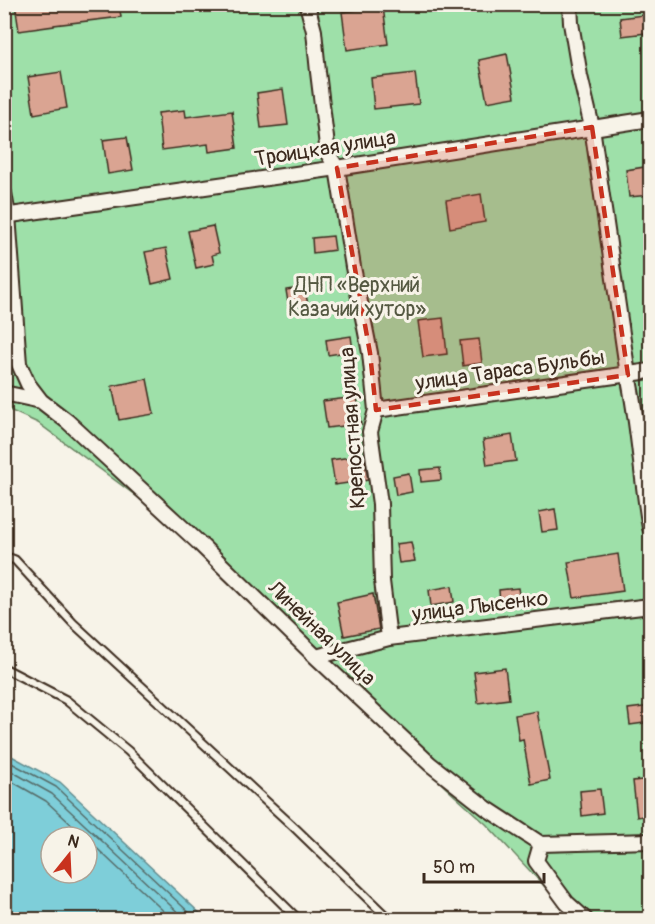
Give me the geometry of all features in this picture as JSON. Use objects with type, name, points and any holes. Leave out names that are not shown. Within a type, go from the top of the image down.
[{"type":"street","name":"Крепостная улица","points":[[307,4],[314,31],[328,154],[337,168],[352,267],[370,353],[375,410],[370,432],[380,504],[382,581],[389,638]]},
{"type":"street","points":[[570,4],[579,76],[592,128],[634,404],[646,507],[651,528]]},
{"type":"street","name":"Троицкая улица","points":[[6,215],[337,168],[651,119]]},
{"type":"street","points":[[4,193],[19,364],[28,384],[41,401]]},
{"type":"street","name":"улица Тараса Бульбы","points":[[375,410],[651,372]]},
{"type":"street","name":"Линейная улица","points":[[4,393],[41,401],[66,421],[198,542],[430,764],[486,808],[541,844]]},
{"type":"street","name":"улица Лысенко","points":[[316,657],[389,638],[651,606]]},
{"type":"street","points":[[586,920],[567,903],[536,861],[541,844],[651,841]]},
{"type":"lane","points":[[4,556],[15,560],[73,623],[295,828],[390,920]]},
{"type":"lane","points":[[4,668],[66,700],[128,751],[299,920]]},
{"type":"highlighted area","points":[[592,127],[628,375],[376,410],[370,353],[337,168]]},
{"type":"green space","name":"ДНП «Верхний Казачий хутор»","points":[[5,5],[650,5],[650,919],[575,919],[486,824],[446,788],[198,542],[38,423],[5,408]]},
{"type":"water","points":[[4,752],[60,782],[206,919],[5,919]]},
{"type":"building","points":[[15,4],[119,4],[121,17],[19,31]]},
{"type":"building","points":[[383,7],[388,44],[347,50],[342,12]]},
{"type":"building","points":[[643,15],[646,33],[622,36],[620,18]]},
{"type":"building","points":[[507,54],[515,97],[487,102],[479,60]]},
{"type":"building","points":[[61,72],[67,108],[34,114],[28,77]]},
{"type":"building","points":[[415,73],[419,104],[374,109],[371,78]]},
{"type":"building","points":[[283,89],[288,125],[261,128],[257,93]]},
{"type":"building","points":[[185,110],[186,117],[232,111],[237,148],[209,152],[208,144],[162,150],[158,113]]},
{"type":"building","points":[[127,137],[133,170],[108,174],[103,140]]},
{"type":"building","points":[[651,166],[651,195],[629,197],[626,170]]},
{"type":"building","points":[[481,194],[485,222],[450,228],[446,200]]},
{"type":"building","points":[[213,226],[219,253],[212,255],[214,264],[196,268],[188,231]]},
{"type":"building","points":[[333,236],[335,250],[313,253],[312,238]]},
{"type":"building","points":[[166,248],[173,279],[152,284],[145,252]]},
{"type":"building","points":[[304,287],[308,304],[289,308],[286,290]]},
{"type":"building","points":[[443,318],[447,354],[423,357],[418,321]]},
{"type":"building","points":[[351,336],[353,351],[328,355],[326,340]]},
{"type":"building","points":[[479,339],[482,363],[463,366],[460,341]]},
{"type":"building","points":[[147,379],[154,414],[119,420],[112,386]]},
{"type":"building","points":[[357,397],[361,424],[327,428],[323,401]]},
{"type":"building","points":[[512,435],[516,461],[487,465],[483,440]]},
{"type":"building","points":[[364,455],[368,480],[335,485],[331,460]]},
{"type":"building","points":[[440,468],[441,480],[421,482],[420,470]]},
{"type":"building","points":[[409,473],[412,492],[396,495],[393,476]]},
{"type":"building","points":[[555,509],[558,530],[542,532],[539,512]]},
{"type":"building","points":[[411,542],[415,561],[399,563],[396,544]]},
{"type":"building","points":[[618,554],[623,591],[574,598],[568,562]]},
{"type":"building","points":[[452,586],[454,602],[431,606],[429,590]]},
{"type":"building","points":[[518,588],[520,601],[500,603],[499,590]]},
{"type":"building","points":[[373,594],[379,629],[344,636],[337,602]]},
{"type":"building","points":[[505,668],[509,699],[478,703],[474,672]]},
{"type":"building","points":[[651,706],[651,722],[630,725],[628,709]]},
{"type":"building","points":[[537,711],[550,780],[531,784],[523,739],[519,740],[515,715]]},
{"type":"building","points":[[651,779],[651,815],[637,817],[633,781]]},
{"type":"building","points":[[600,789],[603,813],[582,816],[580,791]]}]
